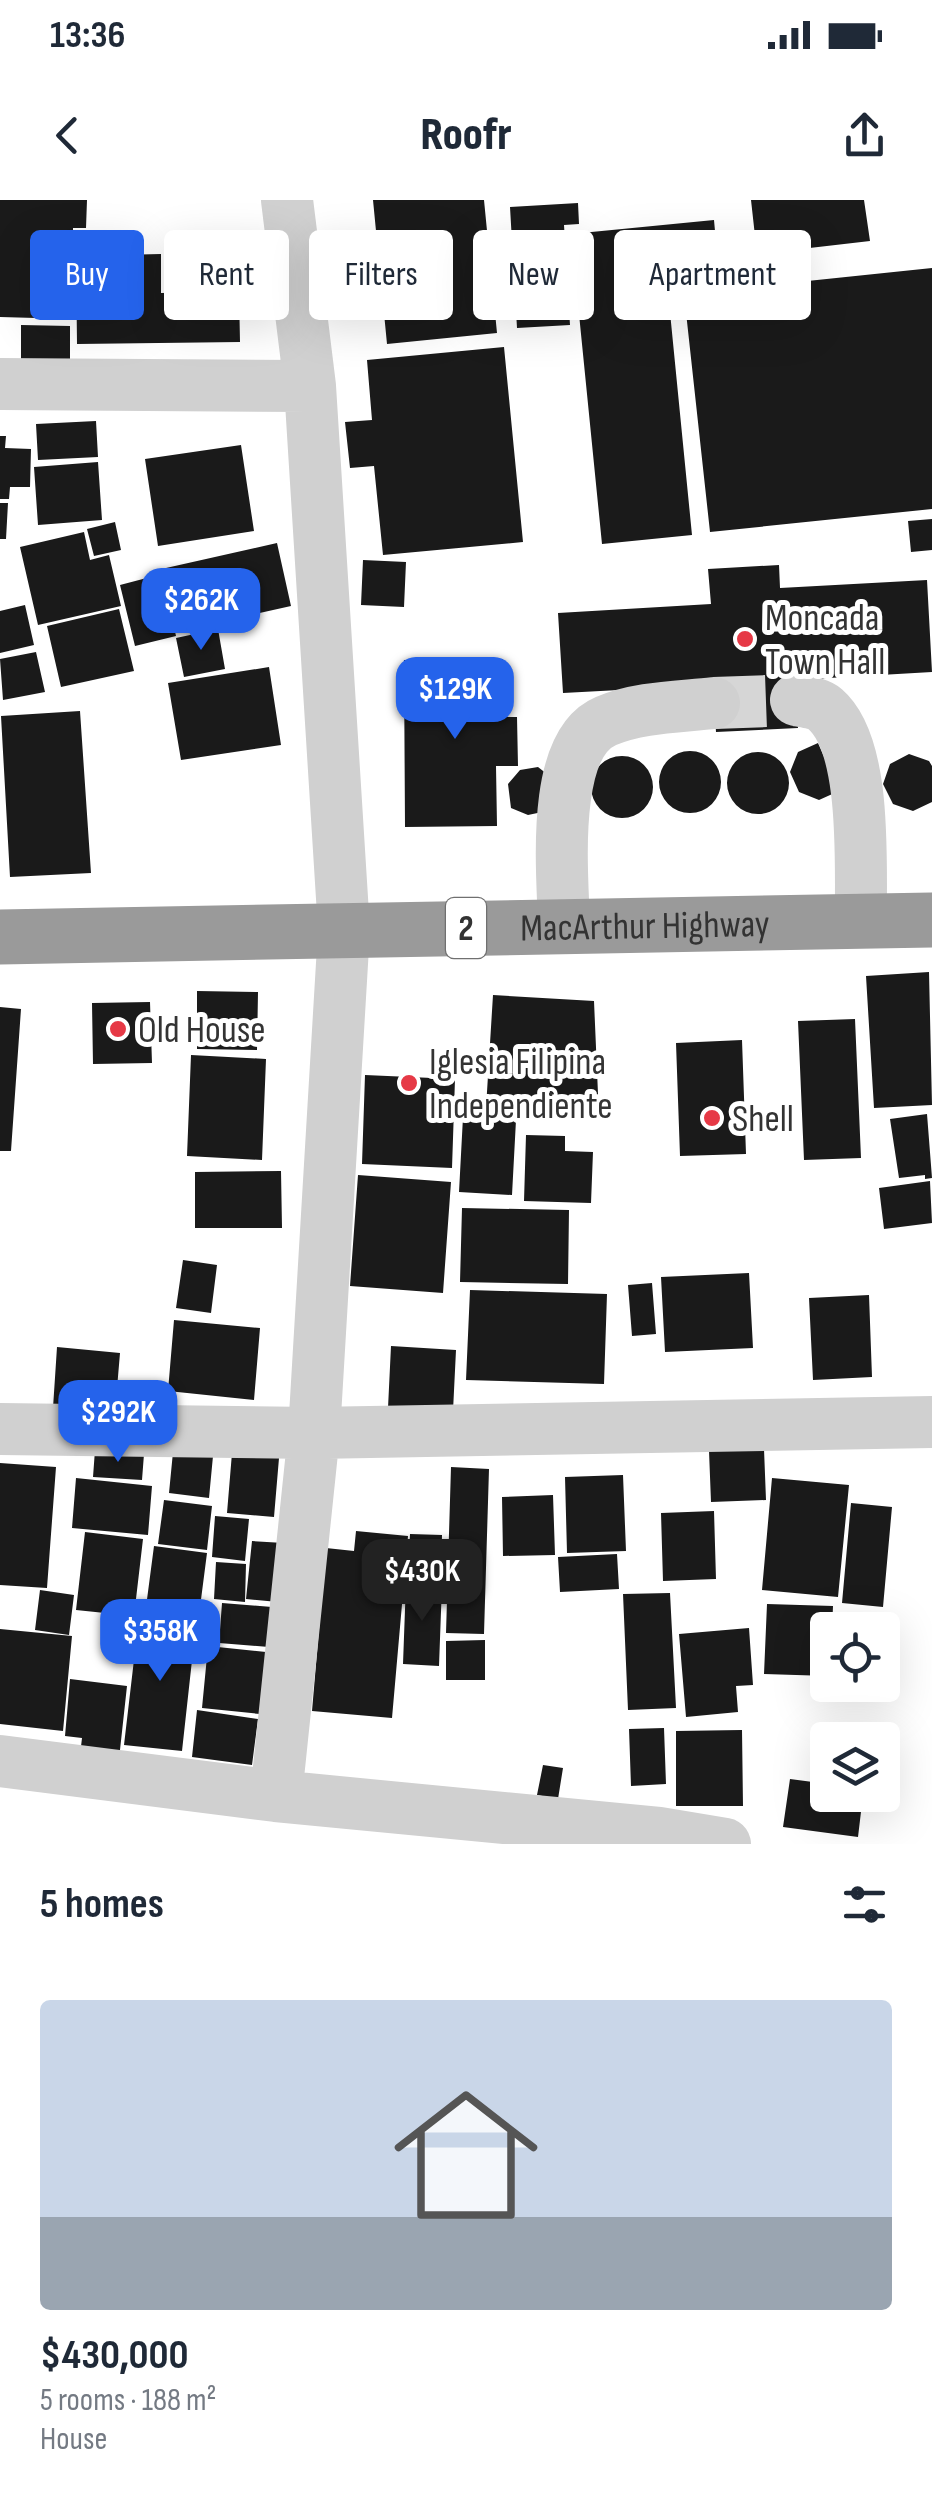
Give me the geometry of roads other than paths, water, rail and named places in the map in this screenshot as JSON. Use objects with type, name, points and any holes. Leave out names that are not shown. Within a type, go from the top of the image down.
[{"type":"highway","name":"MacArthur Highway","points":[[0,937],[932,920]]},
{"type":"street","points":[[276,1796],[314,1433],[344,930],[310,386],[287,200]]},
{"type":"street","points":[[0,384],[310,386]]},
{"type":"street","points":[[796,700],[822,706],[836,721],[855,770],[860,921]]},
{"type":"street","points":[[564,926],[562,823],[570,768],[584,738],[603,722],[649,710],[714,703]]},
{"type":"street","points":[[0,1429],[314,1433],[932,1422]]},
{"type":"street","points":[[0,1761],[276,1796],[659,1833],[726,1844]]},
{"type":"tunnel","points":[[714,703],[796,700]]},
{"type":"place","name":"Moncada Town Hall","points":[[745,639]]},
{"type":"place","name":"Old House","points":[[118,1029]]},
{"type":"place","name":"Iglesia Filipina Independiente","points":[[409,1083]]},
{"type":"place","name":"Shell","points":[[712,1118]]}]
